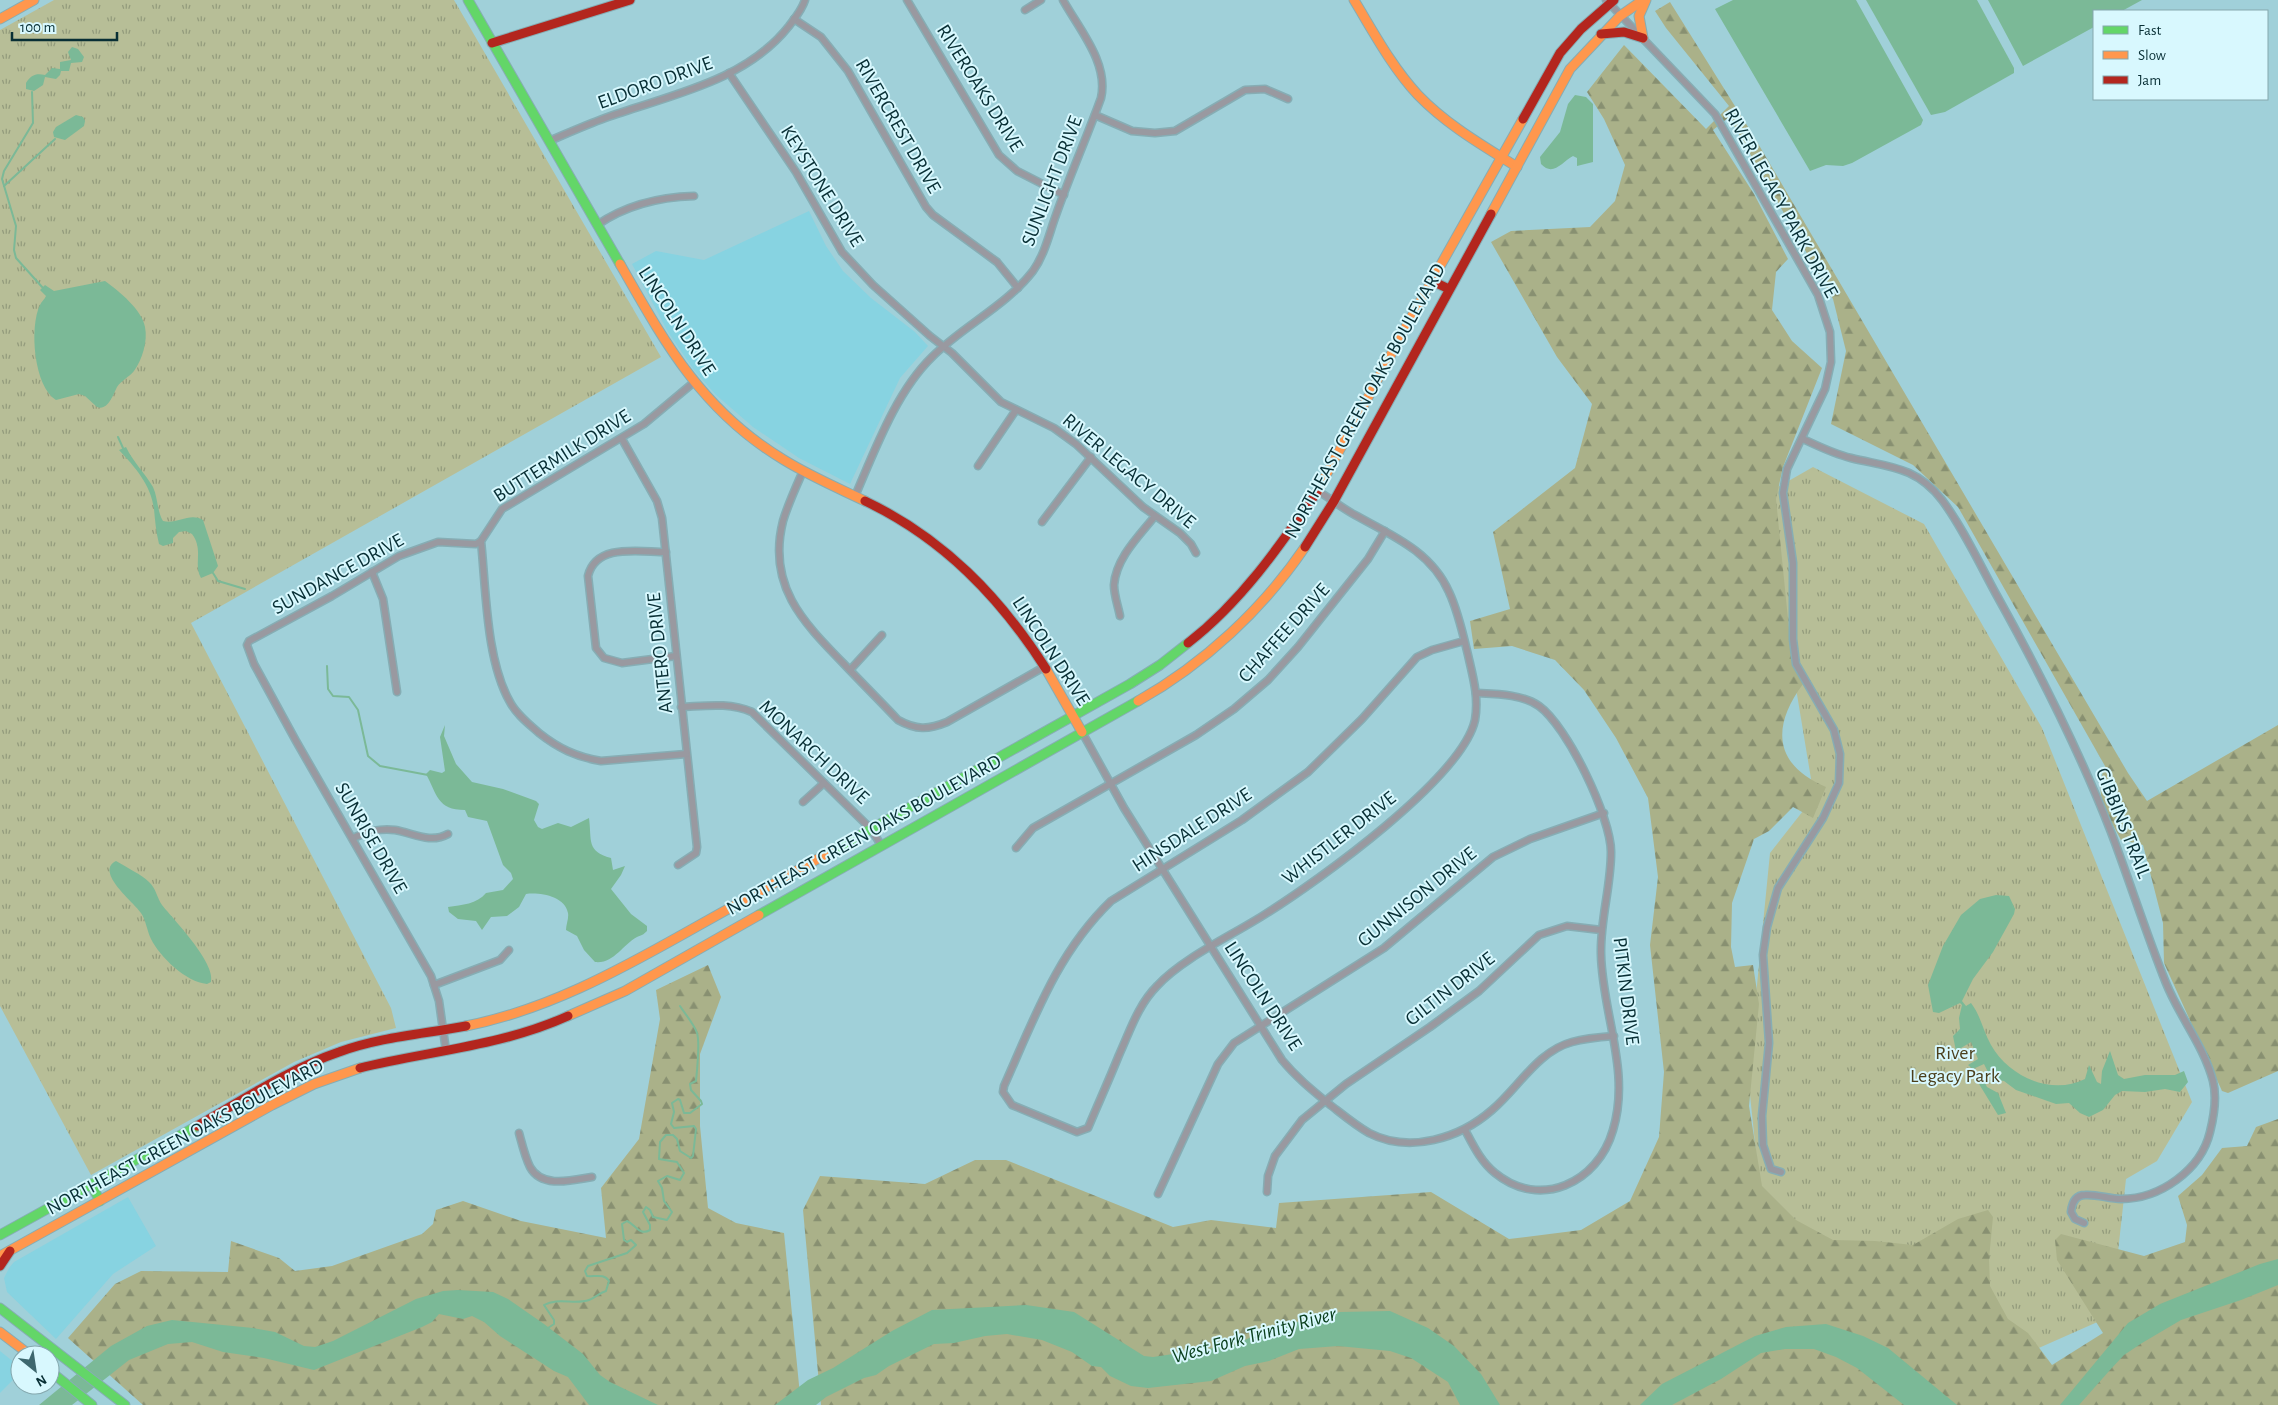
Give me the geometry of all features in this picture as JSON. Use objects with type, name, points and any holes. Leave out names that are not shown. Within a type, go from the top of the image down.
[{"type":"main road","points":[[1,15],[34,0]]},
{"type":"main road","name":"LINCOLN DRIVE","points":[[468,0],[665,343],[693,383],[724,415],[747,434],[803,471],[904,521],[931,539],[954,558],[984,586],[1006,611],[1044,666],[1082,732]]},
{"type":"main road","points":[[492,43],[630,0]]},
{"type":"main road","points":[[1354,0],[1382,47],[1428,106],[1460,131],[1517,166]]},
{"type":"main road","points":[[1601,34],[1624,32],[1643,38],[1640,16],[1645,0]]},
{"type":"main road","name":"NORTHEAST GREEN OAKS BOULEVARD","points":[[0,1256],[272,1106],[321,1081],[375,1063],[446,1052],[522,1033],[560,1020],[625,991],[1155,692],[1189,669],[1246,618],[1278,584],[1299,555],[1334,501],[1570,68],[1620,16],[1645,0]]},
{"type":"main road","name":"NORTHEAST GREEN OAKS BOULEVARD","points":[[0,1235],[314,1062],[342,1051],[372,1043],[495,1020],[533,1008],[618,971],[1073,716],[1160,665],[1205,630],[1234,602],[1268,562],[1318,491],[1432,281],[1560,53],[1610,1]]},
{"type":"main road","points":[[1432,281],[1449,289]]},
{"type":"main road","points":[[91,1184],[100,1201]]},
{"type":"main road","points":[[0,1266],[10,1250]]},
{"type":"main road","points":[[0,1308],[125,1405]]},
{"type":"main road","points":[[0,1332],[17,1345]]},
{"type":"main road","points":[[60,1379],[92,1405]]},
{"type":"street","name":"ELDORO DRIVE","points":[[549,141],[605,118],[689,91],[729,73],[768,47],[783,34],[805,0]]},
{"type":"street","name":"RIVEROAKS DRIVE","points":[[907,0],[1000,155],[1017,172],[1064,194]]},
{"type":"street","points":[[1025,10],[1042,0]]},
{"type":"street","name":"SUNLIGHT DRIVE","points":[[855,496],[878,443],[905,392],[922,367],[943,347],[1018,288],[1034,269],[1047,245],[1064,194],[1095,115],[1104,84],[1100,67],[1062,0]]},
{"type":"street","name":"RIVER LEGACY PARK DRIVE","points":[[1610,1],[1620,16],[1715,114],[1818,294],[1830,332],[1831,362],[1826,389],[1787,469],[1783,493],[1793,564],[1793,639],[1796,664],[1834,730],[1840,754],[1839,783],[1822,818],[1778,888],[1763,955],[1769,1043],[1762,1116],[1762,1145],[1771,1169],[1781,1172]]},
{"type":"street","name":"RIVERCREST DRIVE","points":[[794,19],[821,37],[848,71],[926,207],[933,215],[1003,268],[1018,288]]},
{"type":"street","name":"KEYSTONE DRIVE","points":[[729,73],[796,172],[842,252],[873,285],[943,347]]},
{"type":"street","points":[[1095,115],[1132,131],[1155,133],[1175,131],[1245,90],[1265,89],[1288,99]]},
{"type":"street","points":[[597,225],[615,213],[635,206],[672,197],[694,196]]},
{"type":"street","name":"RIVER LEGACY DRIVE","points":[[943,347],[952,353],[1001,402],[1054,428],[1091,457],[1155,516],[1180,533],[1196,553]]},
{"type":"street","name":"BUTTERMILK DRIVE","points":[[481,541],[502,510],[644,424],[693,383]]},
{"type":"street","points":[[978,466],[1016,410]]},
{"type":"street","name":"ANTERO DRIVE","points":[[622,438],[657,501],[662,518],[697,847],[696,853],[678,864]]},
{"type":"street","name":"GIBBINS TRAIL","points":[[1802,438],[1849,458],[1889,464],[1915,475],[1942,500],[2034,664],[2079,757],[2110,831],[2166,984],[2207,1063],[2214,1083],[2214,1114],[2209,1136],[2200,1154],[2175,1182],[2159,1191],[2138,1198],[2106,1198],[2085,1194],[2077,1198],[2072,1203],[2071,1212],[2075,1219],[2084,1223]]},
{"type":"street","points":[[1042,522],[1063,491],[1091,457]]},
{"type":"street","points":[[803,471],[783,520],[780,538],[780,564],[785,588],[798,613],[811,630],[898,720],[911,727],[924,729],[947,722],[1044,666]]},
{"type":"street","name":"WHISTLER DRIVE","points":[[1007,1100],[1012,1105],[1076,1132],[1088,1128],[1143,1002],[1167,976],[1274,908],[1350,856],[1428,786],[1464,746],[1471,732],[1477,706],[1476,693],[1464,641],[1449,591],[1432,566],[1408,544],[1318,491]]},
{"type":"street","points":[[1120,616],[1114,585],[1118,570],[1129,549],[1155,516]]},
{"type":"street","name":"CHAFFEE DRIVE","points":[[1016,848],[1032,828],[1196,735],[1234,709],[1268,680],[1298,647],[1349,584],[1368,559],[1385,531]]},
{"type":"street","points":[[481,541],[496,672],[511,704],[521,716],[550,742],[565,751],[587,759],[600,761],[686,754]]},
{"type":"street","name":"SUNDANCE DRIVE","points":[[247,647],[249,641],[399,556],[430,543],[476,544],[481,541]]},
{"type":"street","points":[[666,552],[610,552],[596,560],[590,568],[588,576],[596,648],[604,658],[622,662],[676,656]]},
{"type":"street","points":[[372,572],[383,599],[397,692]]},
{"type":"street","points":[[850,670],[882,635]]},
{"type":"street","name":"HINSDALE DRIVE","points":[[1007,1100],[1003,1092],[1004,1086],[1037,1010],[1060,964],[1080,934],[1111,901],[1242,820],[1308,772],[1362,719],[1417,657],[1432,650],[1464,641]]},
{"type":"street","name":"SUNRISE DRIVE","points":[[247,647],[296,741],[353,838],[434,985],[444,1030],[446,1052]]},
{"type":"street","name":"PITKIN DRIVE","points":[[1465,1130],[1487,1167],[1509,1183],[1538,1191],[1552,1190],[1574,1182],[1588,1173],[1600,1158],[1613,1132],[1618,1091],[1618,1054],[1606,1000],[1601,954],[1601,930],[1611,852],[1604,813],[1595,792],[1565,738],[1539,706],[1526,699],[1501,694],[1476,693]]},
{"type":"street","name":"MONARCH DRIVE","points":[[681,707],[726,705],[742,707],[752,712],[871,829],[881,845]]},
{"type":"street","name":"LINCOLN DRIVE","points":[[1082,732],[1110,784],[1162,870],[1282,1060],[1296,1076],[1325,1100],[1370,1132],[1391,1140],[1405,1142],[1434,1140],[1465,1130],[1493,1109],[1554,1050],[1571,1042],[1614,1036]]},
{"type":"street","points":[[803,802],[824,782]]},
{"type":"street","name":"GUNNISON DRIVE","points":[[1158,1194],[1218,1064],[1234,1042],[1384,948],[1493,857],[1530,839],[1604,813]]},
{"type":"street","points":[[353,838],[368,832],[382,830],[394,830],[431,839],[448,834]]},
{"type":"street","name":"GILTIN DRIVE","points":[[1267,1192],[1268,1176],[1275,1156],[1302,1120],[1325,1100],[1430,1028],[1479,991],[1539,935],[1567,926],[1601,930]]},
{"type":"street","points":[[434,985],[496,962],[504,958],[509,950]]},
{"type":"street","points":[[519,1133],[530,1167],[535,1174],[542,1178],[564,1182],[592,1176]]},
{"type":"shaded area","points":[[1733,0],[1856,0],[1923,120],[1921,125],[1852,163],[1843,166],[1826,165],[1810,171],[1715,9]]},
{"type":"shaded area","points":[[1866,0],[1977,0],[2014,68],[2014,73],[1945,112],[1931,115]]},
{"type":"shaded area","points":[[1988,0],[2142,0],[2124,10],[2093,10],[2093,28],[2023,66]]},
{"type":"shaded area","points":[[72,47],[78,49],[84,57],[82,62],[71,63],[69,71],[61,71],[56,79],[45,77],[43,85],[34,91],[26,89],[26,83],[32,76],[45,75],[52,68],[60,69],[60,62],[71,60],[68,52]]},
{"type":"shaded area","points":[[1575,95],[1586,97],[1593,104],[1593,162],[1577,166],[1577,158],[1573,156],[1553,169],[1545,168],[1541,164],[1540,157],[1560,132],[1568,104]]},
{"type":"shaded area","points":[[76,115],[83,117],[85,121],[84,126],[65,140],[54,137],[53,132],[56,127]]},
{"type":"shaded area","points":[[809,211],[826,246],[843,271],[871,298],[915,332],[928,346],[900,378],[850,484],[799,458],[753,427],[715,394],[694,370],[668,332],[632,264],[656,251],[704,260]]},
{"type":"shaded area","points":[[105,281],[129,301],[143,321],[146,338],[140,361],[134,371],[117,387],[110,402],[104,407],[97,407],[85,396],[79,394],[56,400],[43,383],[38,370],[34,341],[35,327],[37,315],[46,296],[40,290],[45,285],[54,291]]},
{"type":"shaded area","points":[[126,447],[153,487],[163,521],[168,522],[193,517],[203,520],[218,566],[213,573],[201,578],[198,567],[196,540],[192,534],[186,531],[179,532],[173,538],[173,543],[163,546],[159,544],[150,492],[136,470],[119,450]]},
{"type":"shaded area","points":[[445,725],[444,736],[456,764],[472,782],[503,789],[536,801],[539,804],[534,820],[538,827],[542,829],[558,823],[571,827],[589,818],[592,844],[597,852],[611,858],[613,870],[625,866],[611,889],[631,914],[647,926],[647,931],[632,940],[613,957],[602,962],[595,962],[584,950],[577,936],[566,930],[568,915],[566,907],[551,896],[526,894],[519,907],[507,916],[491,917],[482,930],[476,921],[458,919],[449,912],[448,907],[469,903],[478,900],[486,893],[503,890],[513,879],[511,873],[503,865],[487,821],[468,817],[465,810],[443,804],[439,800],[426,774],[430,770],[442,773],[445,771],[440,737]]},
{"type":"shaded area","points":[[116,861],[151,884],[162,905],[201,953],[211,974],[211,982],[207,984],[199,982],[182,974],[167,961],[155,946],[141,913],[113,880],[110,872],[111,866]]},
{"type":"shaded area","points":[[1996,895],[2009,896],[2015,909],[2014,914],[1993,952],[1973,979],[1962,1001],[1966,1006],[1971,1003],[1980,1018],[1988,1040],[1999,1056],[2020,1074],[2046,1084],[2072,1084],[2085,1079],[2089,1065],[2097,1082],[2101,1084],[2102,1071],[2110,1051],[2118,1075],[2124,1079],[2145,1075],[2175,1075],[2184,1071],[2188,1082],[2180,1092],[2165,1089],[2145,1092],[2122,1091],[2115,1095],[2103,1110],[2089,1117],[2080,1113],[2069,1103],[2056,1104],[2016,1090],[2004,1081],[1991,1079],[1991,1074],[1983,1079],[1987,1087],[1998,1093],[2006,1113],[1998,1115],[1976,1079],[1988,1072],[1984,1064],[1973,1069],[1968,1065],[1978,1059],[1971,1042],[1956,1051],[1953,1036],[1960,1029],[1959,1018],[1962,1005],[1960,1003],[1939,1013],[1933,1012],[1928,985],[1943,946],[1961,915],[1980,899]]},
{"type":"shaded area","points":[[128,1197],[156,1246],[113,1274],[56,1339],[7,1292],[4,1278],[9,1268],[14,1262]]},
{"type":"shaded area","points":[[2278,1259],[2278,1285],[2241,1300],[2181,1320],[2124,1355],[2079,1405],[2060,1405],[2128,1323],[2160,1304],[2260,1264]]},
{"type":"shaded area","points":[[443,1291],[493,1292],[508,1299],[583,1354],[600,1375],[610,1382],[658,1405],[589,1405],[568,1377],[554,1371],[500,1336],[484,1322],[472,1316],[463,1319],[439,1314],[432,1322],[422,1327],[314,1370],[264,1358],[223,1352],[192,1342],[168,1344],[129,1360],[72,1405],[39,1405],[51,1395],[60,1395],[60,1388],[111,1346],[147,1326],[172,1320],[253,1328],[275,1332],[304,1346],[315,1347],[333,1341],[416,1299]]},
{"type":"shaded area","points":[[1026,1305],[1074,1312],[1144,1356],[1153,1357],[1234,1345],[1271,1328],[1340,1312],[1390,1311],[1428,1328],[1454,1346],[1481,1374],[1500,1405],[1460,1405],[1448,1382],[1411,1358],[1390,1351],[1338,1346],[1299,1349],[1269,1361],[1245,1366],[1211,1381],[1148,1388],[1131,1386],[1110,1376],[1101,1367],[1092,1366],[1072,1352],[1042,1340],[1007,1334],[985,1336],[954,1343],[934,1344],[889,1366],[876,1375],[864,1378],[826,1397],[816,1405],[775,1405],[808,1380],[833,1368],[892,1331],[932,1310]]},
{"type":"shaded area","points":[[1826,1324],[1863,1336],[1888,1348],[1957,1405],[1904,1405],[1857,1368],[1836,1357],[1814,1349],[1785,1349],[1761,1353],[1721,1379],[1672,1405],[1640,1405],[1662,1384],[1755,1336],[1786,1327]]},
{"type":"shaded area","points":[[0,1351],[10,1359],[10,1383],[0,1393]]},
{"type":"green space","points":[[54,0],[454,0],[661,357],[191,623],[391,1008],[396,1028],[341,1042],[294,1062],[91,1175],[0,1006],[0,30]]},
{"type":"green space","points":[[1670,2],[1753,135],[2128,773],[2147,801],[2278,725],[2278,1071],[2228,1093],[2222,1091],[2164,963],[2163,923],[2143,845],[2121,840],[2103,804],[2100,787],[2105,766],[1958,507],[1913,465],[1831,424],[1846,351],[1833,299],[1729,117],[1713,130],[1754,194],[1788,259],[1776,272],[1772,310],[1792,341],[1822,368],[1783,467],[1776,499],[1792,659],[1803,684],[1786,715],[1783,743],[1787,756],[1796,768],[1826,787],[1813,818],[1793,807],[1769,831],[1754,839],[1732,903],[1731,947],[1735,967],[1753,965],[1759,1004],[1749,1106],[1762,1186],[1796,1220],[1833,1240],[1875,1241],[1913,1245],[1958,1219],[1988,1210],[1993,1217],[1989,1259],[1990,1286],[2008,1319],[2028,1333],[2052,1365],[2103,1333],[2057,1260],[2055,1240],[2061,1234],[2144,1256],[2185,1242],[2187,1225],[2178,1196],[2202,1175],[2222,1148],[2247,1146],[2256,1127],[2278,1119],[2278,1405],[821,1405],[803,1210],[820,1176],[925,1184],[975,1160],[1006,1160],[1173,1227],[1211,1220],[1276,1228],[1279,1203],[1431,1192],[1509,1239],[1581,1230],[1630,1201],[1659,1137],[1664,1072],[1650,945],[1658,877],[1648,798],[1616,738],[1584,690],[1555,660],[1512,646],[1474,649],[1470,621],[1510,609],[1493,532],[1575,468],[1592,404],[1557,357],[1491,242],[1511,231],[1590,227],[1615,201],[1625,165],[1604,119],[1587,92],[1624,45],[1706,129],[1729,106],[1666,28],[1655,11]]},
{"type":"green space","name":"River Legacy Park","points":[[1813,467],[1924,524],[2042,728],[2192,1102],[2157,1161],[2126,1179],[2111,1316],[1982,1373],[1788,1243],[1759,1181],[1748,1076],[1770,853],[1814,797],[1764,495]]},
{"type":"green space","points":[[708,965],[721,997],[700,1054],[700,1126],[708,1208],[736,1223],[784,1233],[801,1405],[143,1405],[68,1338],[115,1284],[141,1271],[228,1272],[231,1241],[279,1258],[295,1271],[332,1266],[422,1234],[433,1224],[436,1210],[463,1201],[521,1221],[606,1238],[601,1188],[639,1139],[660,1019],[656,990]]},
{"type":"waterway","points":[[32,92],[33,123],[4,171],[2,179],[16,226],[14,250],[16,258],[43,288]]},
{"type":"waterway","points":[[4,186],[55,139]]},
{"type":"waterway","points":[[118,437],[123,448]]},
{"type":"waterway","points":[[213,573],[218,581],[245,589]]},
{"type":"waterway","points":[[327,666],[328,689],[333,696],[349,697],[358,710],[368,756],[380,766],[428,775]]},
{"type":"waterway","points":[[548,1328],[554,1324],[554,1320],[544,1305],[561,1301],[584,1301],[606,1291],[609,1281],[605,1277],[587,1276],[585,1271],[588,1266],[627,1253],[636,1245],[631,1240],[627,1242],[624,1240],[622,1224],[627,1221],[640,1231],[646,1232],[650,1230],[650,1225],[643,1212],[646,1207],[650,1210],[653,1217],[667,1220],[672,1212],[664,1201],[662,1188],[658,1181],[667,1176],[680,1180],[684,1173],[677,1162],[659,1159],[660,1142],[666,1135],[673,1135],[677,1139],[680,1151],[691,1158],[693,1156],[696,1129],[694,1126],[674,1128],[671,1124],[674,1112],[672,1103],[678,1099],[680,1100],[684,1113],[690,1113],[702,1104],[691,1090],[690,1084],[696,1081],[698,1037],[692,1023],[680,1006]]},
{"type":"traffic: fast","points":[[468,0],[620,264]]},
{"type":"traffic: fast","points":[[830,852],[1130,684],[1160,665],[1188,643]]},
{"type":"traffic: fast","points":[[759,915],[1138,701]]},
{"type":"traffic: fast","points":[[0,1235],[197,1126]]},
{"type":"traffic: fast","points":[[91,1184],[100,1201]]},
{"type":"traffic: fast","points":[[0,1308],[125,1405]]},
{"type":"traffic: fast","points":[[60,1379],[92,1405]]},
{"type":"traffic: slow","points":[[0,19],[34,0]]},
{"type":"traffic: slow","points":[[1354,0],[1392,61],[1418,95],[1453,125],[1517,167]]},
{"type":"traffic: slow","points":[[1491,214],[1570,69],[1620,16],[1643,0]]},
{"type":"traffic: slow","points":[[1643,38],[1639,16],[1646,0]]},
{"type":"traffic: slow","points":[[1317,492],[1408,323],[1523,119]]},
{"type":"traffic: slow","points":[[620,264],[670,348],[688,373],[730,420],[755,441],[784,460],[814,477],[865,501]]},
{"type":"traffic: slow","points":[[1138,701],[1186,670],[1230,633],[1270,592],[1305,547]]},
{"type":"traffic: slow","points":[[1046,669],[1082,732]]},
{"type":"traffic: slow","points":[[466,1026],[524,1010],[580,988],[660,947],[830,852]]},
{"type":"traffic: slow","points":[[568,1016],[625,991],[759,915]]},
{"type":"traffic: slow","points":[[0,1256],[272,1105],[314,1084],[360,1068]]},
{"type":"traffic: slow","points":[[0,1332],[17,1345]]},
{"type":"traffic: jam","points":[[492,43],[630,0]]},
{"type":"traffic: jam","points":[[1523,119],[1560,53],[1581,29],[1614,0]]},
{"type":"traffic: jam","points":[[1601,34],[1624,32],[1643,38]]},
{"type":"traffic: jam","points":[[1305,547],[1334,501],[1491,214]]},
{"type":"traffic: jam","points":[[1432,281],[1449,289]]},
{"type":"traffic: jam","points":[[1188,643],[1242,592],[1317,492]]},
{"type":"traffic: jam","points":[[865,501],[920,533],[968,572],[1009,618],[1046,669]]},
{"type":"traffic: jam","points":[[360,1068],[491,1041],[543,1026],[568,1016]]},
{"type":"traffic: jam","points":[[197,1126],[284,1076],[320,1059],[386,1039],[466,1026]]},
{"type":"traffic: jam","points":[[0,1266],[10,1251]]},
{"type":"water label","name":"West Fork Trinity River","points":[[1254,1335]]}]
